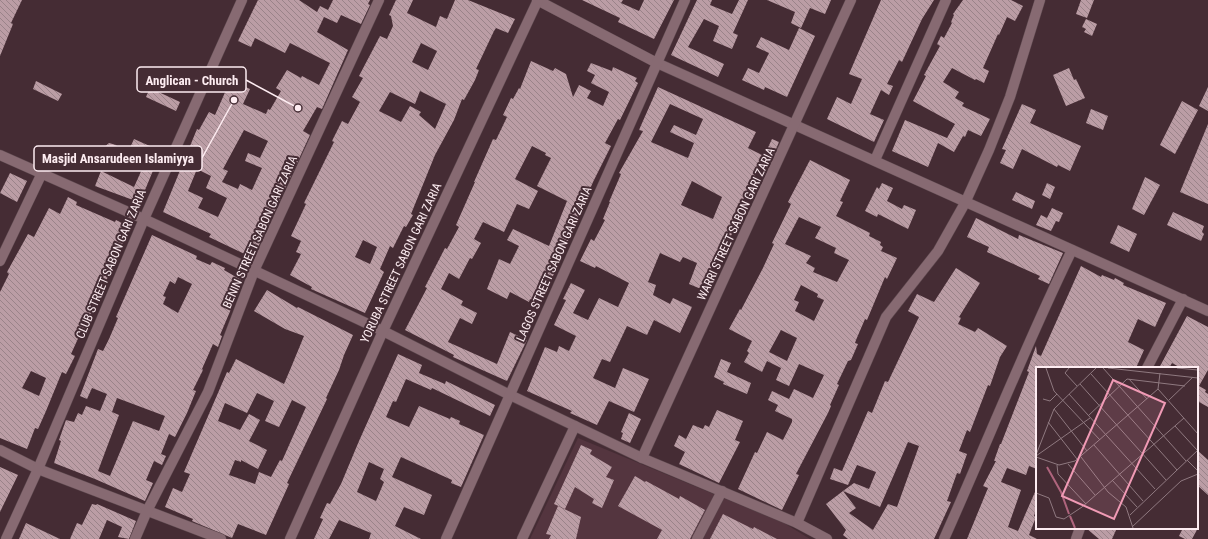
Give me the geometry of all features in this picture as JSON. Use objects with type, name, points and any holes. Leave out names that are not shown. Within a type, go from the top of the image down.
[{"type":"street","name":"CLUB STREET SABON GARI ZARIA","points":[[6,539],[38,469],[144,219],[242,0]]},
{"type":"street","name":"BENIN STREET SABON GARI ZARIA","points":[[135,539],[147,511],[208,392],[254,271],[379,0]]},
{"type":"street","points":[[538,0],[657,63],[1208,310]]},
{"type":"street","name":"YORUBA STREET SABON GARI ZARIA","points":[[290,539],[383,331],[538,0]]},
{"type":"street","name":"LAGOS STREET SABON GARI ZARIA","points":[[446,539],[685,0]]},
{"type":"street","name":"WARRI STREET SABON GARI ZARIA","points":[[642,458],[796,125],[851,0]]},
{"type":"street","points":[[875,160],[946,0]]},
{"type":"street","points":[[797,523],[886,318],[938,251],[965,202],[989,150],[1010,98],[1040,0]]},
{"type":"street","points":[[0,155],[144,219],[383,331],[510,395],[642,458],[797,523],[827,539]]},
{"type":"street","points":[[0,261],[42,173]]},
{"type":"street","points":[[944,539],[996,423],[1038,319],[1072,250]]},
{"type":"street","points":[[1148,367],[1183,299]]},
{"type":"street","points":[[522,539],[575,426]]},
{"type":"street","points":[[0,450],[38,469],[221,539]]},
{"type":"street","points":[[697,539],[722,492]]},
{"type":"street","points":[[1076,539],[1080,529]]},
{"type":"shaded area","points":[[578,438],[784,523],[810,539],[530,539]]},
{"type":"building","points":[[0,0],[22,0],[11,23],[13,24],[0,56]]},
{"type":"building","points":[[258,0],[299,0],[317,12],[320,6],[328,10],[333,0],[370,0],[368,4],[370,5],[361,24],[341,15],[337,23],[324,17],[317,32],[348,50],[322,109],[317,107],[303,131],[310,135],[253,258],[209,237],[211,234],[163,212],[197,129],[199,130],[209,112],[215,115],[227,88],[220,85],[226,70],[237,74],[234,82],[250,89],[243,104],[266,114],[281,91],[276,88],[287,70],[301,78],[302,76],[319,85],[330,63],[290,43],[285,53],[255,38],[251,47],[238,41]],"holes":[[[244,130],[268,141],[260,158],[248,153],[245,161],[262,168],[252,190],[240,184],[238,189],[222,182],[228,171],[223,169]],[[197,169],[211,176],[206,188],[227,198],[218,217],[198,208],[203,198],[188,191]]]},
{"type":"building","points":[[396,0],[413,0],[407,13],[436,27],[440,16],[447,19],[455,0],[468,0],[515,19],[508,33],[496,28],[494,31],[476,69],[479,70],[475,80],[464,100],[462,99],[454,120],[435,155],[411,214],[413,215],[406,227],[404,226],[393,248],[390,246],[380,269],[384,272],[365,313],[311,289],[312,287],[290,275],[301,254],[296,252],[301,241],[291,236],[306,204],[304,203],[334,142],[332,141],[342,121],[348,124],[360,102],[352,97],[363,78],[359,76],[380,36],[387,39],[393,26],[391,16],[389,15]],"holes":[[[421,43],[437,51],[428,70],[412,62]],[[420,91],[446,104],[435,129],[419,115],[421,112],[410,106],[401,122],[379,111],[390,92],[415,104]],[[363,240],[377,247],[370,264],[355,257]]]},
{"type":"building","points":[[582,0],[623,0],[621,3],[639,11],[644,0],[674,0],[654,39],[618,22],[620,18]]},
{"type":"building","points":[[697,0],[712,0],[710,5],[732,14],[739,0],[748,0],[733,33],[738,35],[732,49],[713,41],[719,26],[704,19],[688,47],[724,64],[718,77],[671,55]]},
{"type":"building","points":[[767,0],[831,0],[825,14],[810,8],[801,28],[791,23],[795,12]]},
{"type":"building","points":[[881,0],[934,0],[922,19],[902,62],[899,60],[887,84],[893,86],[889,95],[881,90],[870,114],[884,120],[874,142],[827,119],[837,97],[851,104],[862,79],[849,74]]},
{"type":"building","points":[[963,0],[1011,0],[1023,6],[1015,21],[1007,17],[999,35],[998,34],[983,68],[989,71],[984,83],[952,68],[943,82],[959,92],[955,98],[964,103],[962,106],[990,119],[981,136],[968,130],[965,137],[963,136],[954,152],[938,143],[928,167],[892,151],[905,120],[947,138],[955,124],[913,101],[926,76],[924,75],[940,46],[937,44],[941,36],[944,38],[952,23],[953,14]]},
{"type":"building","points":[[1081,0],[1094,0],[1087,18],[1076,14]]},
{"type":"building","points":[[1086,19],[1097,24],[1092,36],[1084,32],[1086,29],[1082,27]]},
{"type":"building","points":[[799,28],[815,36],[787,97],[765,87],[764,90],[742,80],[748,68],[759,73],[769,53],[756,47],[761,37],[789,50]]},
{"type":"building","points":[[531,61],[553,71],[555,68],[566,74],[573,97],[579,85],[591,91],[587,98],[603,106],[609,92],[591,83],[595,75],[587,71],[591,63],[612,71],[613,67],[637,78],[635,81],[638,83],[620,120],[618,119],[605,143],[611,146],[593,182],[554,274],[538,303],[530,299],[529,302],[510,292],[507,299],[487,289],[499,259],[510,264],[519,246],[507,240],[513,229],[549,246],[567,201],[537,186],[551,158],[545,155],[546,153],[532,146],[515,179],[538,191],[529,209],[517,204],[504,232],[483,222],[474,239],[481,243],[472,259],[470,258],[459,279],[449,273],[441,289],[463,301],[461,305],[477,313],[472,324],[460,318],[448,342],[497,364],[510,332],[527,340],[507,381],[453,357],[454,355],[405,330],[427,288],[425,287],[445,248],[447,249],[459,227],[456,225],[474,182],[493,139],[496,140],[507,117],[503,115],[511,98],[513,99],[519,88],[520,89]]},
{"type":"building","points":[[1069,68],[1074,80],[1076,79],[1085,98],[1066,106],[1053,75]]},
{"type":"building","points":[[36,81],[62,94],[58,101],[33,89]]},
{"type":"building","points":[[658,87],[756,132],[748,148],[764,156],[772,139],[779,142],[770,163],[763,159],[740,206],[738,205],[730,227],[734,229],[724,252],[719,250],[711,269],[709,268],[701,289],[689,284],[697,263],[683,257],[680,262],[660,253],[648,282],[656,285],[653,295],[670,304],[673,298],[692,307],[680,333],[654,320],[647,335],[627,326],[610,362],[602,359],[593,378],[615,388],[623,368],[649,379],[634,412],[609,401],[597,425],[570,413],[572,411],[527,391],[545,347],[557,352],[559,346],[569,351],[576,336],[554,325],[566,300],[563,299],[571,283],[585,290],[573,313],[588,320],[599,298],[618,307],[629,283],[596,266],[595,268],[580,261],[591,239],[594,241],[605,220],[603,219],[621,174],[619,173],[643,131],[639,130]],"holes":[[[670,104],[703,119],[696,135],[674,125],[670,132],[694,143],[688,158],[651,142]],[[692,181],[722,197],[713,219],[681,205]]]},
{"type":"building","points":[[1208,87],[1208,111],[1199,106]]},
{"type":"building","points":[[150,88],[180,102],[176,111],[146,97]]},
{"type":"building","points":[[1182,101],[1198,110],[1175,154],[1160,145]]},
{"type":"building","points":[[1022,104],[1036,110],[1030,123],[1081,146],[1070,171],[1058,165],[1057,167],[1022,149],[1013,169],[1000,163],[1006,150],[1002,149]]},
{"type":"building","points":[[1091,109],[1108,116],[1103,130],[1086,123]]},
{"type":"building","points":[[1208,124],[1208,204],[1180,192]]},
{"type":"building","points":[[134,139],[161,151],[143,195],[133,200],[95,186],[101,171],[134,187],[143,167],[125,159]]},
{"type":"building","points":[[109,143],[116,145],[123,154],[113,159],[107,159],[102,149]]},
{"type":"building","points":[[810,160],[850,180],[840,201],[843,202],[836,216],[870,233],[869,236],[881,242],[880,245],[883,247],[881,251],[897,258],[887,279],[885,277],[867,320],[865,319],[855,343],[858,344],[851,360],[848,361],[837,384],[839,385],[828,413],[796,474],[799,475],[782,510],[738,489],[755,452],[757,453],[767,432],[783,440],[792,422],[792,419],[775,411],[778,405],[768,400],[772,391],[789,399],[794,389],[813,398],[824,375],[799,364],[789,386],[776,380],[781,368],[767,361],[762,372],[744,362],[749,353],[747,351],[752,341],[729,329],[740,309],[741,310],[763,268],[774,244],[772,243],[791,204],[788,202]],"holes":[[[799,217],[821,227],[815,238],[836,248],[834,253],[849,260],[837,282],[813,272],[815,268],[806,263],[811,256],[785,244]],[[801,285],[818,294],[817,297],[824,300],[814,321],[795,311],[799,302],[794,300]],[[781,330],[797,338],[787,361],[769,352]]]},
{"type":"building","points":[[10,173],[27,181],[17,202],[0,193]]},
{"type":"building","points":[[1145,177],[1160,185],[1144,215],[1132,209]]},
{"type":"building","points":[[882,183],[893,188],[887,201],[902,209],[904,205],[916,210],[908,229],[878,214],[877,217],[865,211],[877,187],[879,189]]},
{"type":"building","points":[[1047,183],[1055,187],[1050,199],[1042,195]]},
{"type":"building","points":[[1016,192],[1035,201],[1032,209],[1012,200]]},
{"type":"building","points":[[68,197],[77,202],[76,205],[115,222],[116,220],[130,227],[83,333],[81,332],[71,354],[75,356],[66,374],[62,372],[38,429],[35,428],[27,449],[0,438],[0,292],[9,274],[7,272],[28,234],[34,237],[49,208],[60,214]],"holes":[[[31,371],[46,378],[39,396],[22,388]]]},
{"type":"building","points":[[1052,208],[1063,213],[1059,222],[1056,221],[1051,231],[1036,225],[1041,215],[1047,218]]},
{"type":"building","points":[[1173,212],[1204,226],[1202,232],[1204,234],[1201,241],[1167,225]]},
{"type":"building","points":[[976,218],[1018,239],[1019,235],[1063,253],[1049,284],[1038,279],[1040,276],[987,252],[989,247],[967,237]]},
{"type":"building","points":[[1118,225],[1137,234],[1129,252],[1110,243]]},
{"type":"building","points":[[152,235],[197,256],[196,259],[210,265],[212,262],[225,268],[224,270],[243,281],[220,335],[222,336],[218,347],[213,344],[193,390],[196,391],[187,413],[175,437],[169,434],[161,454],[166,456],[162,465],[154,461],[146,480],[153,483],[145,501],[54,463],[61,441],[59,440],[66,420],[74,422],[78,413],[82,415],[86,406],[100,411],[107,394],[92,388],[87,399],[80,396],[98,349],[103,351],[118,318],[116,317]],"holes":[[[178,277],[192,284],[178,313],[163,304],[166,297],[163,296],[170,281],[175,284]],[[117,398],[165,416],[159,431],[133,421],[110,476],[98,471],[119,415],[112,412]]]},
{"type":"building","points":[[1081,266],[1101,277],[1102,275],[1114,280],[1115,278],[1124,283],[1123,285],[1166,303],[1155,327],[1138,319],[1128,342],[1144,350],[1136,367],[1036,367],[1036,469],[1029,466],[1026,475],[1007,468],[1001,482],[1021,490],[1008,527],[1018,531],[1036,492],[1036,509],[1034,516],[1036,517],[1029,535],[1037,539],[967,539],[988,488],[983,486],[996,461],[994,461],[1029,372],[1027,371],[1036,346],[1037,354],[1041,356]]},
{"type":"building","points":[[956,268],[980,283],[959,317],[961,318],[958,324],[975,332],[978,328],[1007,346],[1000,357],[990,386],[988,385],[970,432],[967,430],[959,451],[967,454],[960,474],[957,473],[947,501],[951,502],[934,539],[848,539],[843,535],[846,530],[826,504],[843,491],[854,483],[869,489],[876,472],[857,465],[848,485],[830,479],[834,468],[842,471],[868,411],[872,413],[885,381],[888,382],[919,317],[908,311],[917,294],[934,302]],"holes":[[[908,442],[919,446],[897,507],[888,504],[873,530],[849,513],[856,508],[843,491],[880,507]]]},
{"type":"building","points":[[267,290],[297,308],[298,307],[353,335],[326,398],[327,399],[287,483],[289,484],[266,535],[238,524],[232,538],[192,521],[193,519],[165,507],[173,488],[182,492],[190,474],[184,472],[227,372],[229,373],[236,359],[284,384],[304,336],[285,329],[254,311]],"holes":[[[257,393],[274,401],[265,421],[279,427],[292,400],[306,407],[282,461],[280,460],[271,477],[259,472],[255,484],[229,475],[235,460],[241,462],[241,460],[258,469],[267,450],[249,441],[260,420],[249,414],[240,430],[218,421],[225,403],[247,413]]]},
{"type":"building","points":[[1187,316],[1208,327],[1208,370],[1199,386],[1206,390],[1205,392],[1208,394],[1208,407],[1199,402],[1198,404],[1198,367],[1179,367],[1172,363],[1170,367],[1160,367]]},
{"type":"building","points":[[398,354],[422,365],[419,373],[445,384],[446,381],[495,405],[490,416],[432,388],[431,390],[406,379],[396,402],[393,401],[386,417],[409,427],[419,406],[450,419],[451,417],[460,421],[459,424],[484,435],[461,487],[451,483],[452,480],[401,457],[392,477],[432,495],[424,515],[404,507],[395,526],[421,539],[369,539],[371,533],[339,520],[329,539],[314,539],[323,519],[320,518],[327,503],[330,504],[341,484]],"holes":[[[369,462],[384,469],[380,479],[384,482],[376,501],[357,492]]]},
{"type":"building","points":[[721,359],[731,363],[727,372],[751,383],[747,394],[723,384],[724,382],[714,377]]},
{"type":"building","points":[[717,410],[743,421],[735,440],[740,442],[719,483],[679,464],[685,452],[674,446],[679,435],[686,439],[693,425],[703,429],[705,425],[709,427]]},
{"type":"building","points":[[629,413],[641,419],[630,443],[621,439],[623,433],[621,432]]},
{"type":"building","points":[[581,445],[592,450],[590,454],[612,467],[606,477],[614,480],[602,508],[592,503],[594,499],[575,487],[565,509],[554,504]]},
{"type":"building","points":[[1198,451],[1208,460],[1208,495],[1198,486]]},
{"type":"building","points":[[0,467],[18,475],[0,512]]},
{"type":"building","points":[[635,476],[679,499],[680,496],[705,510],[690,539],[657,539],[662,530],[618,506]]},
{"type":"building","points":[[92,504],[97,504],[136,521],[129,539],[118,537],[122,527],[107,520],[99,539],[70,539],[77,523],[82,525]]},
{"type":"building","points":[[558,506],[581,517],[576,539],[549,539],[551,535],[546,534]]},
{"type":"building","points":[[723,514],[753,529],[754,527],[777,539],[710,539]]},
{"type":"building","points":[[26,523],[60,539],[19,539]]},
{"type":"building","points":[[1087,529],[1117,529],[1112,539],[1099,539]]},
{"type":"building","points":[[1182,529],[1197,529],[1192,539],[1185,539],[1179,536]]},
{"type":"place","name":"Masjid Ansarudeen Islamiyya","points":[[234,100]]},
{"type":"place","name":"Anglican - Church","points":[[298,108]]}]
